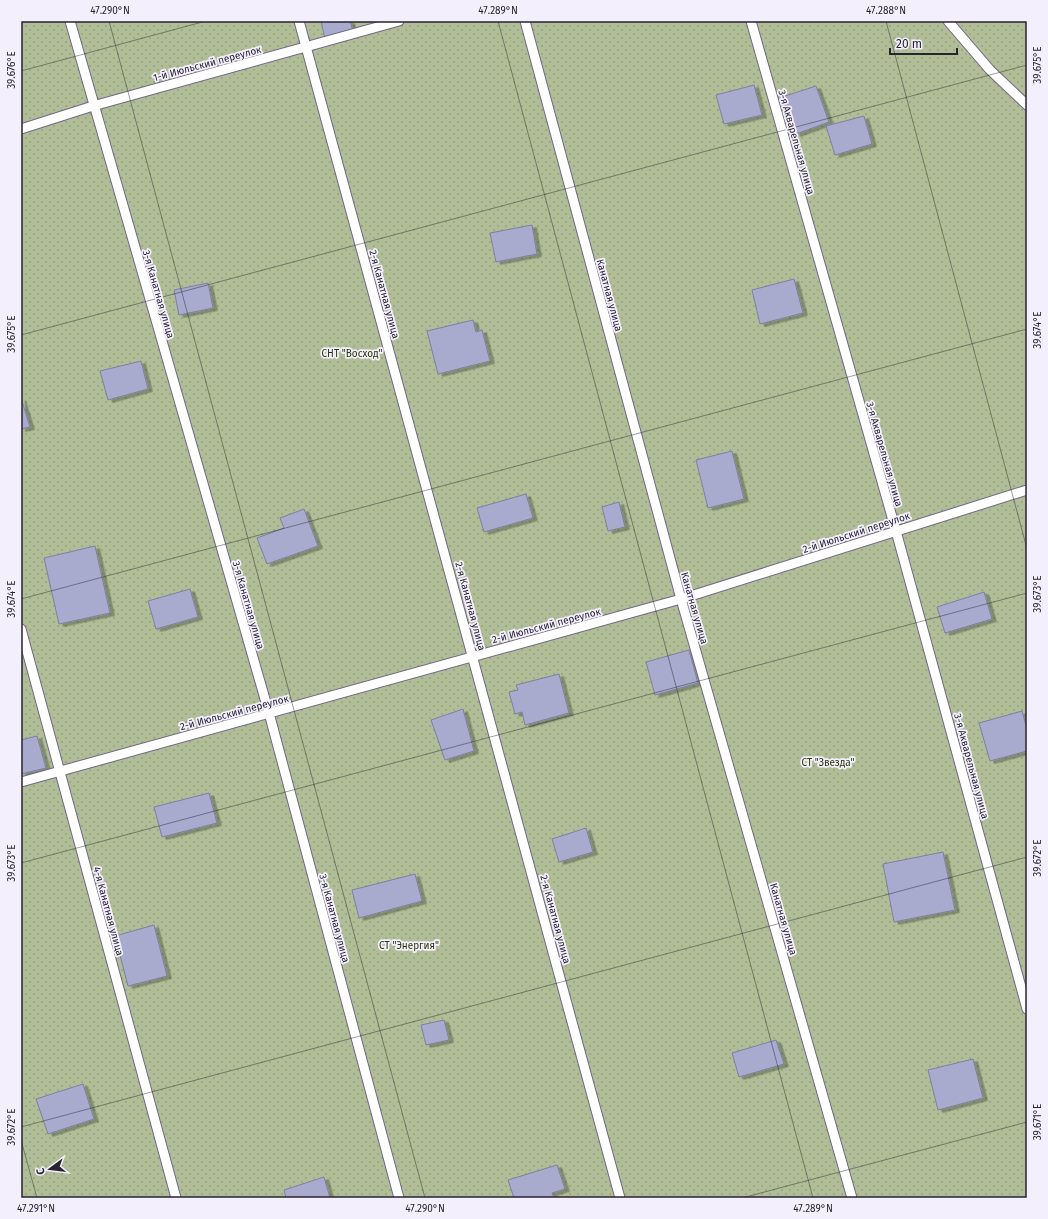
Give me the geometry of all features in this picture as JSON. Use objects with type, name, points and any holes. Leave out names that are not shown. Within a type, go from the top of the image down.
[{"type":"lane","name":"3-я Канатная улица","points":[[70,21],[93,106],[269,713],[399,1198]]},
{"type":"lane","name":"2-я Канатная улица","points":[[299,21],[620,1198]]},
{"type":"lane","name":"1-й Июльский переулок","points":[[21,129],[93,106],[400,21]]},
{"type":"lane","name":"Канатная улица","points":[[525,21],[681,599],[852,1198]]},
{"type":"lane","name":"3-я Акварельная улица","points":[[751,21],[896,531],[1027,1009]]},
{"type":"lane","points":[[948,21],[990,70],[1027,106]]},
{"type":"lane","name":"2-й Июльский переулок","points":[[21,782],[681,599],[1027,490]]},
{"type":"lane","name":"4-я Канатная улица","points":[[21,629],[176,1198]]},
{"type":"green space","points":[[21,21],[1027,21],[1027,1198],[21,1198]]},
{"type":"building","points":[[321,21],[350,21],[353,31],[325,39]]},
{"type":"building","points":[[754,85],[762,115],[724,124],[716,95]]},
{"type":"building","points":[[816,86],[829,122],[796,134],[782,97]]},
{"type":"building","points":[[864,116],[872,144],[835,155],[826,126]]},
{"type":"building","points":[[532,225],[537,254],[496,262],[490,233]]},
{"type":"building","points":[[794,279],[803,313],[760,324],[752,290]]},
{"type":"building","points":[[208,283],[213,308],[179,315],[174,290]]},
{"type":"building","points":[[473,320],[476,332],[482,330],[490,361],[438,374],[427,331]]},
{"type":"building","points":[[141,361],[148,389],[108,400],[100,371]]},
{"type":"building","points":[[21,398],[30,427],[21,429]]},
{"type":"building","points":[[732,451],[744,499],[708,508],[696,460]]},
{"type":"building","points":[[526,494],[533,518],[484,532],[477,508]]},
{"type":"building","points":[[619,502],[625,527],[608,531],[602,507]]},
{"type":"building","points":[[304,509],[318,546],[267,564],[257,538],[284,528],[280,518]]},
{"type":"building","points":[[95,546],[110,613],[59,624],[44,558]]},
{"type":"building","points":[[190,589],[198,617],[156,629],[148,601]]},
{"type":"building","points":[[984,592],[992,619],[945,633],[937,607]]},
{"type":"building","points":[[689,650],[698,683],[655,695],[646,662]]},
{"type":"building","points":[[559,674],[569,713],[525,725],[522,712],[515,714],[509,692],[518,690],[516,685]]},
{"type":"building","points":[[463,709],[474,751],[445,760],[431,720]]},
{"type":"building","points":[[1022,711],[1027,729],[1027,751],[990,761],[979,723]]},
{"type":"building","points":[[37,736],[46,768],[21,774],[21,740]]},
{"type":"building","points":[[209,793],[217,823],[162,837],[154,807]]},
{"type":"building","points":[[586,828],[593,852],[559,862],[552,839]]},
{"type":"building","points":[[943,852],[955,910],[894,922],[883,864]]},
{"type":"building","points":[[415,874],[422,901],[359,918],[352,890]]},
{"type":"building","points":[[154,925],[167,976],[128,986],[115,936]]},
{"type":"building","points":[[444,1020],[449,1040],[426,1045],[421,1025]]},
{"type":"building","points":[[776,1040],[784,1064],[739,1077],[732,1053]]},
{"type":"building","points":[[973,1059],[983,1098],[938,1110],[928,1070]]},
{"type":"building","points":[[83,1084],[94,1119],[48,1134],[36,1099]]},
{"type":"building","points":[[557,1165],[565,1189],[552,1193],[554,1198],[514,1198],[508,1180]]},
{"type":"building","points":[[324,1177],[330,1198],[286,1198],[284,1190]]},
{"type":"park label","name":"СНТ \"Восход\"","points":[[352,353]]},
{"type":"park label","name":"СТ \"Звезда\"","points":[[828,762]]},
{"type":"park label","name":"СТ \"Энергия\"","points":[[409,945]]}]
